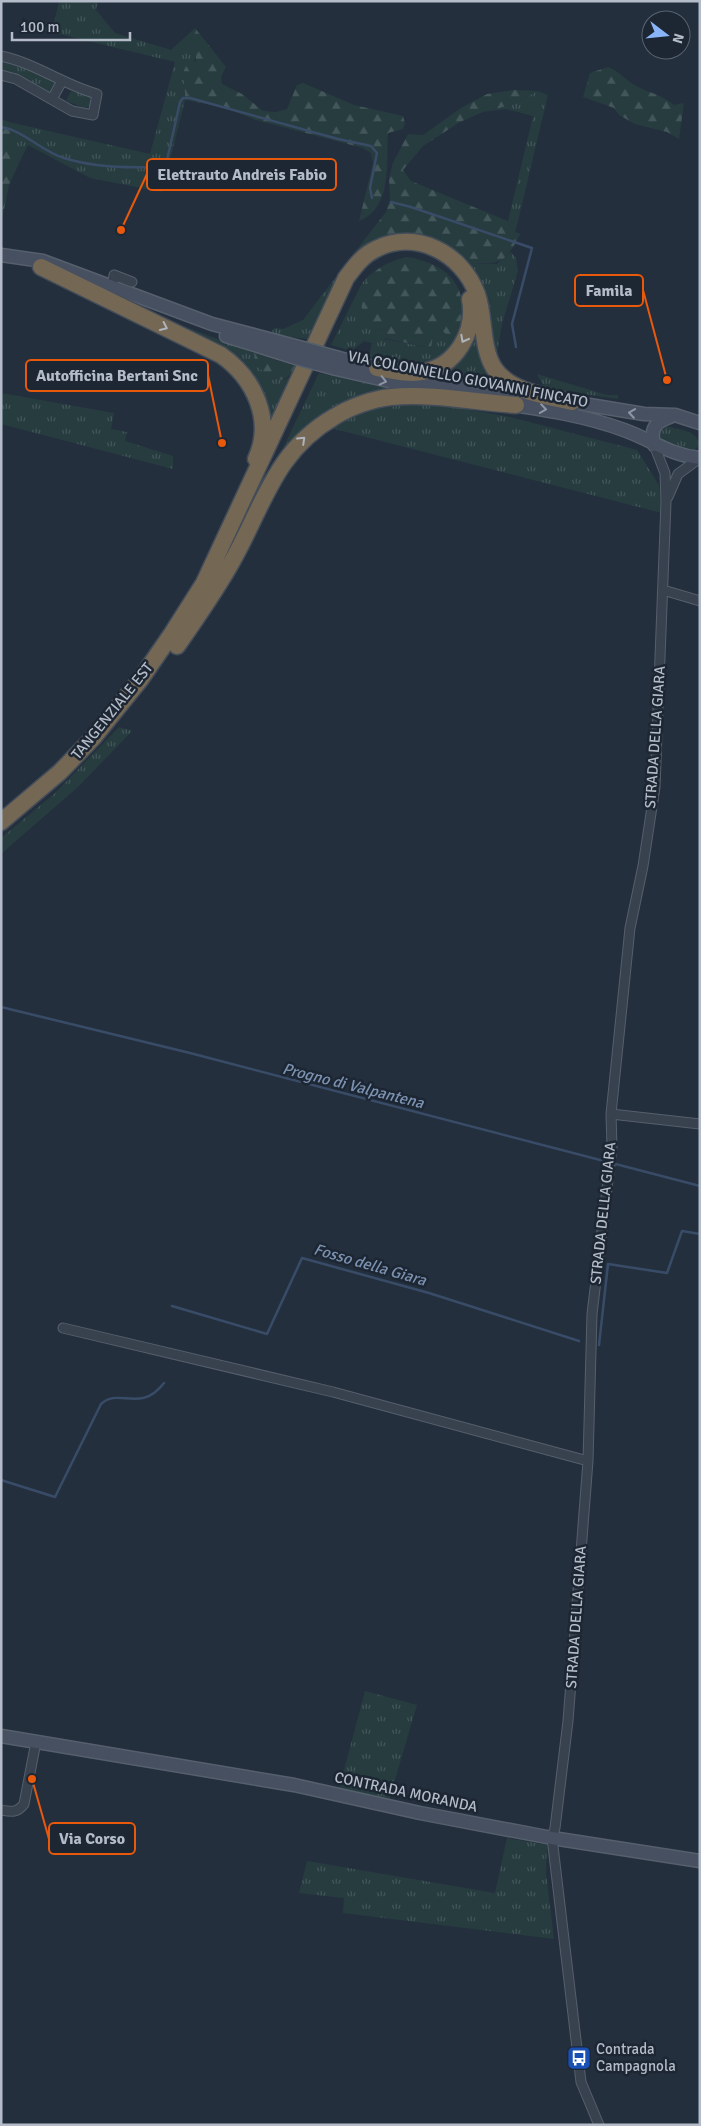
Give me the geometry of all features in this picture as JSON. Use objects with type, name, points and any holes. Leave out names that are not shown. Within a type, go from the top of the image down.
[{"type":"highway","points":[[204,583],[346,278],[361,258],[375,249],[392,242],[411,241],[428,245],[446,253],[464,270],[477,295],[493,367],[505,380],[514,385],[532,392],[572,402]]},
{"type":"highway","points":[[206,602],[355,285],[367,267],[377,258],[410,250],[428,253],[440,258],[454,269],[468,290],[471,318],[464,342],[454,355],[442,365],[422,372],[377,368]]},
{"type":"highway","points":[[41,267],[221,355],[237,366],[257,396],[262,414],[259,453],[204,583]]},
{"type":"highway","points":[[206,602],[235,556],[267,490],[289,455],[302,440],[321,424],[342,412],[389,397],[422,395],[516,405]]},
{"type":"highway","name":"TANGENZIALE EST","points":[[1,822],[60,772],[93,738],[140,680],[204,583]]},
{"type":"highway","name":"TANGENZIALE EST","points":[[1,834],[42,800],[101,744],[152,682],[206,602]]},
{"type":"main road","name":"VIA COLONNELLO GIOVANNI FINCATO","points":[[1,256],[43,261],[212,324],[298,353],[418,388],[555,411],[595,420],[627,431],[672,453],[699,458]]},
{"type":"main road","name":"VIA COLONNELLO GIOVANNI FINCATO","points":[[1,264],[24,263],[41,267],[244,342],[298,353]]},
{"type":"main road","name":"VIA COLONNELLO GIOVANNI FINCATO","points":[[337,364],[377,368],[446,384],[644,414],[675,415],[699,424]]},
{"type":"main road","points":[[654,445],[652,430],[655,424],[675,415]]},
{"type":"main road","name":"CONTRADA MORANDA","points":[[1,1736],[105,1755],[294,1785],[420,1813],[552,1838],[700,1861]]},
{"type":"street","points":[[1,56],[22,61],[77,88],[98,94],[93,115],[72,111],[16,79],[1,75]]},
{"type":"street","points":[[52,99],[62,81]]},
{"type":"street","points":[[112,287],[114,275],[132,282]]},
{"type":"street","name":"STRADA DELLA GIARA","points":[[552,1838],[568,1722],[588,1461],[592,1314],[612,1147],[611,1114],[630,928],[643,866],[655,787],[666,502],[665,473],[654,445]]},
{"type":"street","name":"STRADA DELLA GIARA","points":[[666,502],[678,474],[699,458]]},
{"type":"street","points":[[663,590],[700,601]]},
{"type":"street","points":[[611,1114],[700,1124]]},
{"type":"street","points":[[63,1328],[333,1392],[588,1461]]},
{"type":"street","points":[[1,1810],[14,1812],[20,1810],[24,1804],[36,1742]]},
{"type":"street","points":[[552,1838],[581,2082],[599,2125]]},
{"type":"green space","points":[[59,1],[98,1],[96,10],[115,33],[171,50],[184,38],[196,48],[197,56],[192,64],[184,93],[185,100],[162,192],[90,178],[28,145],[19,163],[12,153],[9,122],[150,154],[175,62],[30,27],[53,28]]},
{"type":"green space","points":[[195,28],[226,67],[221,77],[222,84],[242,94],[263,111],[276,112],[287,109],[297,85],[303,83],[354,105],[403,116],[405,123],[403,129],[388,133],[386,183],[378,206],[370,215],[359,221],[373,163],[371,153],[363,148],[256,120],[223,107],[185,100],[184,70],[187,65],[196,61],[196,48],[184,38]]},
{"type":"green space","points":[[1,61],[21,65],[58,84],[52,94],[18,76],[1,72]]},
{"type":"green space","points":[[608,67],[634,85],[660,96],[674,105],[684,103],[679,139],[667,132],[635,124],[619,115],[614,108],[583,97],[590,73]]},
{"type":"green space","points":[[514,90],[538,91],[511,105],[483,112],[460,122],[423,146],[403,170],[411,181],[517,225],[515,232],[520,234],[510,252],[505,257],[494,262],[467,263],[450,248],[362,251],[358,248],[386,212],[390,199],[389,178],[393,163],[408,134],[423,135],[461,108],[487,94]]},
{"type":"green space","points":[[71,91],[90,96],[90,106],[85,108],[66,101]]},
{"type":"green space","points":[[538,91],[548,95],[517,225],[508,221],[533,116],[506,109],[483,112],[511,105]]},
{"type":"green space","points":[[1,119],[9,122],[12,153],[19,163],[9,185],[1,224]]},
{"type":"green space","points":[[358,248],[362,251],[332,291],[307,339],[275,335],[272,331],[274,328],[283,329],[303,320]]},
{"type":"green space","points":[[511,252],[516,258],[518,271],[502,324],[496,359],[467,263],[497,264]]},
{"type":"green space","points":[[406,257],[437,266],[448,274],[456,284],[461,295],[462,309],[460,324],[454,340],[441,330],[433,336],[431,348],[383,338],[385,330],[377,328],[376,330],[366,326],[361,300],[367,281],[373,273],[382,267]]},
{"type":"green space","points":[[374,270],[365,284],[376,330],[377,328],[386,330],[384,339],[431,348],[433,336],[441,330],[462,297],[464,312],[463,328],[456,343],[450,350],[427,365],[406,368],[373,361],[369,356],[372,343],[364,341],[352,351],[331,345],[362,283]]},
{"type":"green space","points":[[126,304],[254,353],[255,365],[284,380],[290,377],[263,438],[250,379]]},
{"type":"green space","points":[[474,323],[508,389],[430,377]]},
{"type":"green space","points":[[254,353],[295,366],[291,374],[286,378],[276,379],[255,365]]},
{"type":"green space","points":[[319,373],[404,392],[383,394],[275,465]]},
{"type":"green space","points":[[537,374],[607,395],[618,395],[618,399],[577,393],[563,394],[545,389]]},
{"type":"green space","points":[[1,393],[114,413],[111,429],[127,432],[125,441],[173,456],[173,469],[1,424]]},
{"type":"green space","points":[[427,402],[510,417],[637,450],[659,485],[662,513],[327,427],[367,410]]},
{"type":"green space","points":[[667,426],[692,433],[698,440],[699,445],[694,451],[688,451],[659,439],[659,433]]},
{"type":"green space","points":[[119,727],[132,731],[79,786],[1,854],[1,838],[54,794]]},
{"type":"green space","points":[[365,1691],[417,1705],[389,1800],[339,1789]]},
{"type":"green space","points":[[507,1838],[547,1845],[546,1873],[554,1939],[343,1913],[344,1898],[299,1893],[307,1861],[495,1893]]},
{"type":"waterway","points":[[165,169],[180,102],[183,98],[190,98],[338,139],[371,146],[377,153],[370,188],[372,198]]},
{"type":"waterway","points":[[1,127],[18,133],[56,155],[75,161],[108,166],[153,167]]},
{"type":"waterway","points":[[391,202],[532,248],[512,324],[516,347]]},
{"type":"waterway","name":"Progno di Valpantena","points":[[1,1007],[190,1053],[700,1186]]},
{"type":"waterway","name":"Fosso della Giara","points":[[599,1345],[608,1264],[667,1273],[682,1231],[700,1234]]},
{"type":"waterway","name":"Fosso della Giara","points":[[172,1306],[267,1334],[302,1258],[429,1293],[579,1341]]},
{"type":"waterway","name":"Fosso della Giara","points":[[1,1480],[55,1497],[101,1404],[108,1399],[138,1399],[147,1397],[164,1383]]},
{"type":"place","name":"Elettrauto Andreis Fabio","points":[[121,230]]},
{"type":"place","name":"Famila","points":[[667,380]]},
{"type":"place","name":"Autofficina Bertani Snc","points":[[222,443]]},
{"type":"place","name":"Via Corso","points":[[32,1779]]},
{"type":"place","name":"Contrada Campagnola","points":[[579,2058]]}]
